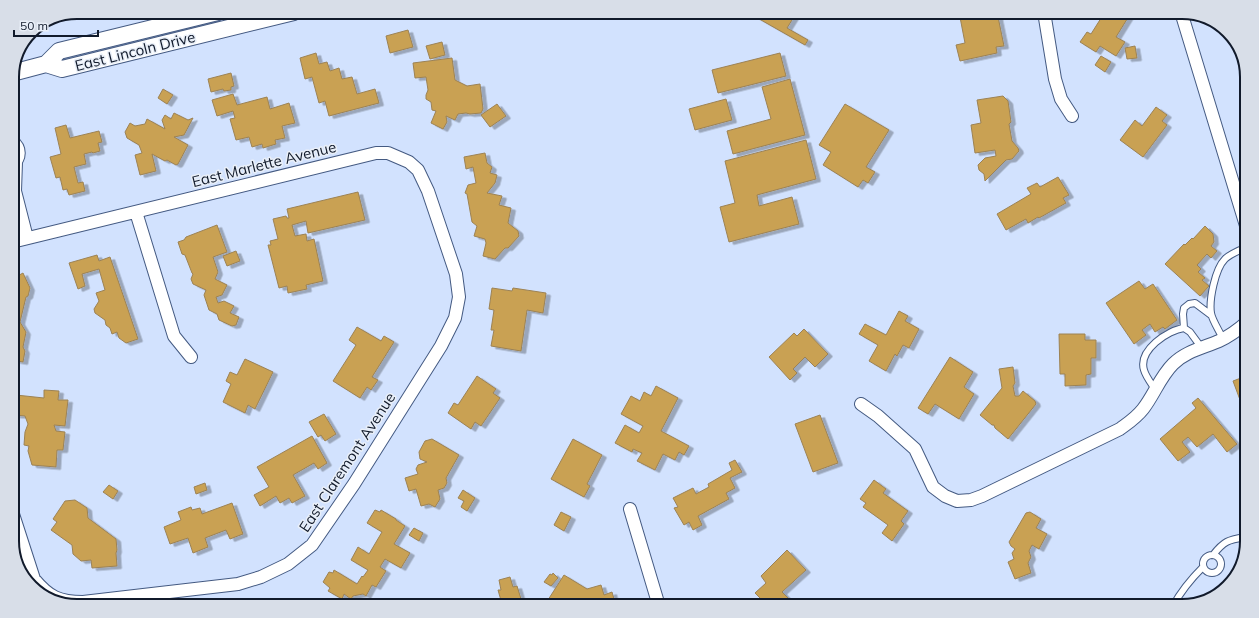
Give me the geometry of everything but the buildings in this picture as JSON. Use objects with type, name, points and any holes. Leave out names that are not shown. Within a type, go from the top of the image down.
[{"type":"main road","name":"East Lincoln Drive","points":[[19,71],[46,64],[60,51],[190,19]]},
{"type":"main road","name":"East Lincoln Drive","points":[[46,64],[62,69],[266,19]]},
{"type":"street","points":[[1045,19],[1055,79],[1061,99],[1072,116]]},
{"type":"street","points":[[1183,19],[1240,206]]},
{"type":"street","name":"East Marlette Avenue","points":[[19,240],[376,153],[388,153],[399,158]]},
{"type":"street","name":"East Claremont Avenue","points":[[109,599],[238,584],[261,577],[288,564],[312,545],[354,484],[441,346],[455,318],[459,297],[456,274],[428,192],[418,170],[409,162],[399,158]]},
{"type":"street","points":[[19,209],[27,238]]},
{"type":"street","points":[[136,212],[174,336],[191,357]]},
{"type":"street","points":[[861,404],[878,416],[915,449],[933,487],[945,496],[958,501],[971,500],[1120,429],[1134,419],[1143,409],[1173,364],[1190,351],[1223,339],[1233,334],[1240,328]]},
{"type":"street","points":[[630,510],[658,599]]},
{"type":"street","name":"East Claremont Avenue","points":[[19,533],[34,579],[38,584]]},
{"type":"lane","points":[[1223,339],[1211,314],[1211,300],[1217,273],[1225,259],[1240,250]]},
{"type":"lane","points":[[1184,328],[1184,308],[1189,304],[1195,303],[1211,314]]},
{"type":"lane","points":[[1155,389],[1143,369],[1143,362],[1146,352],[1153,344],[1176,329],[1184,328],[1190,332],[1201,347]]},
{"type":"lane","points":[[1176,599],[1191,579],[1203,567],[1207,556],[1213,555],[1228,540],[1240,538]]},
{"type":"lane","points":[[1203,567],[1207,571],[1212,572],[1219,568],[1220,560],[1213,555]]}]
